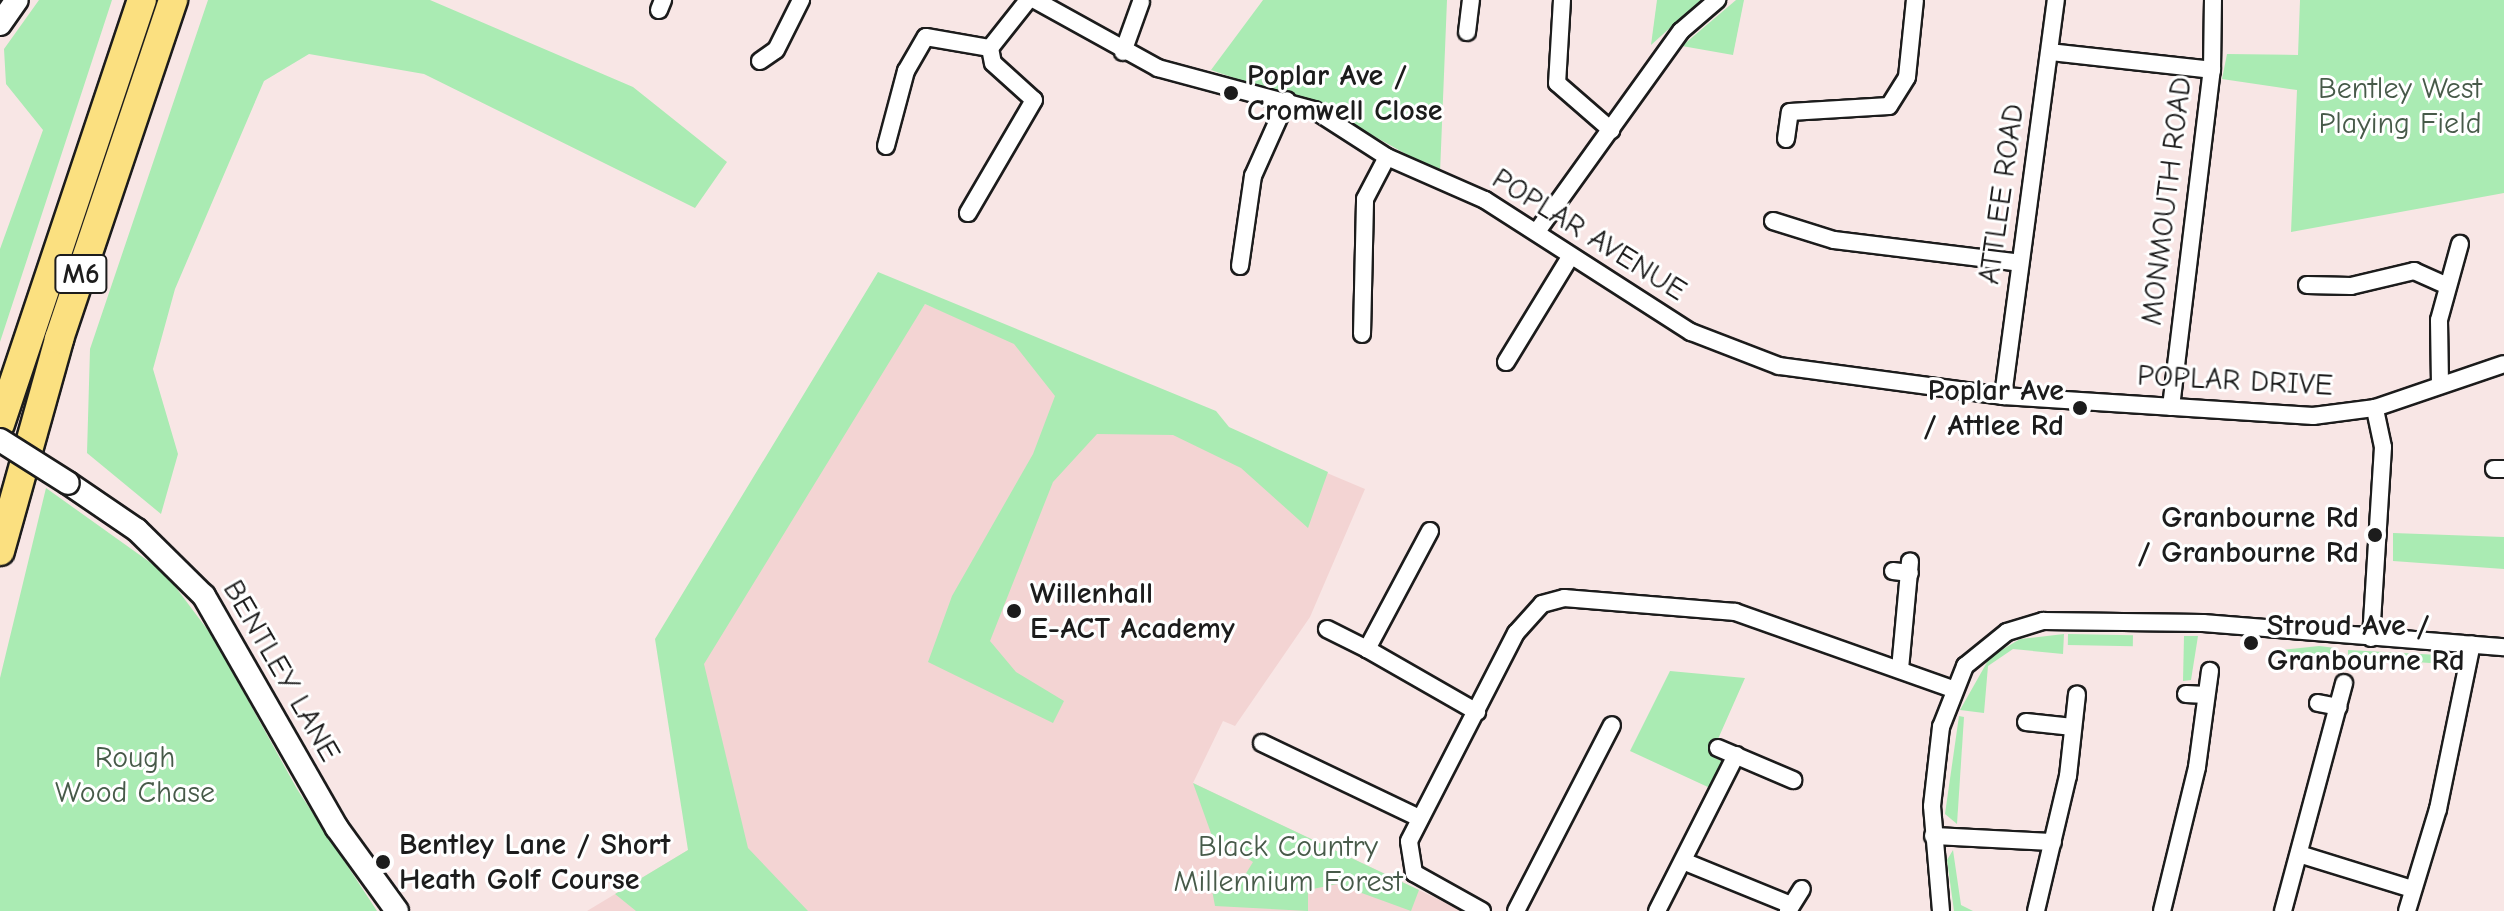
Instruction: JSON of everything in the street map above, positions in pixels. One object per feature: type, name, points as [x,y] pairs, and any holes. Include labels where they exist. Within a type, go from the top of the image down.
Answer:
[{"type":"highway","name":"M6","points":[[0,424],[142,0]]},
{"type":"highway","name":"M6","points":[[0,551],[59,339],[173,0]]},
{"type":"street","points":[[0,24],[17,0]]},
{"type":"street","points":[[760,61],[776,50],[801,0]]},
{"type":"street","points":[[968,213],[1034,100],[993,63],[990,48],[1028,0]]},
{"type":"street","name":"POPLAR AVENUE","points":[[1035,0],[1123,52],[1287,100],[1387,157],[1538,230],[1570,257],[1645,306],[1746,356],[1821,376],[2003,396]]},
{"type":"street","points":[[1467,32],[1471,0]]},
{"type":"street","points":[[1562,0],[1557,83],[1611,130]]},
{"type":"street","points":[[1538,230],[1681,31],[1717,0]]},
{"type":"street","points":[[1786,139],[1790,112],[1889,106],[1907,77],[1915,0]]},
{"type":"street","name":"ATTLEE ROAD","points":[[2003,396],[2056,0]]},
{"type":"street","name":"MONMOUTH ROAD","points":[[2171,407],[2212,70],[2213,0]]},
{"type":"street","points":[[1123,52],[1142,1]]},
{"type":"street","points":[[886,146],[906,71],[926,37],[990,48]]},
{"type":"street","points":[[2050,52],[2212,70]]},
{"type":"street","points":[[1240,266],[1253,176],[1287,100]]},
{"type":"street","points":[[1362,334],[1365,199],[1387,157]]},
{"type":"street","points":[[1773,221],[1834,240],[2020,263]]},
{"type":"street","points":[[2440,384],[2446,285],[2460,244]]},
{"type":"street","points":[[1506,362],[1570,257]]},
{"type":"street","points":[[2307,285],[2351,286],[2414,271],[2446,285]]},
{"type":"street","name":"POPLAR DRIVE","points":[[2003,396],[2313,416],[2375,408],[2504,364]]},
{"type":"street","points":[[2371,638],[2383,447],[2375,408]]},
{"type":"street","name":"BENTLEY LANE","points":[[0,440],[68,483],[160,549],[204,596],[337,828],[397,911]]},
{"type":"street","points":[[1367,649],[1405,562],[1430,531]]},
{"type":"street","points":[[1900,669],[1904,568]]},
{"type":"street","points":[[1482,911],[1414,873],[1408,860],[1417,817],[1527,616],[1564,598],[1735,612],[1953,689]]},
{"type":"street","points":[[1941,911],[1933,836],[1935,764],[1953,689],[1996,638],[2043,621],[2203,623],[2504,647]]},
{"type":"street","points":[[1331,651],[1333,632],[1477,712]]},
{"type":"street","points":[[2407,911],[2438,809],[2472,644]]},
{"type":"street","points":[[2162,911],[2210,671]]},
{"type":"street","points":[[2283,911],[2344,683]]},
{"type":"street","points":[[2036,911],[2053,842],[2077,694]]},
{"type":"street","points":[[2186,694],[2206,695]]},
{"type":"street","points":[[2318,703],[2339,707]]},
{"type":"street","points":[[2026,722],[2073,727]]},
{"type":"street","points":[[1516,911],[1612,725]]},
{"type":"street","points":[[1262,743],[1417,817]]},
{"type":"street","points":[[1718,748],[1793,780]]},
{"type":"street","points":[[1657,911],[1736,755]]},
{"type":"street","points":[[1933,836],[2053,842]]},
{"type":"street","points":[[2299,854],[2412,889]]},
{"type":"street","points":[[1683,861],[1789,908],[1802,889]]},
{"type":"shaded area","name":"Willenhall E-ACT Academy","points":[[925,304],[1365,489],[1310,617],[1235,726],[1223,721],[1193,783],[1463,911],[587,911],[688,850],[688,661]]},
{"type":"green space","points":[[39,0],[112,0],[0,342],[0,249],[43,130],[6,84],[4,49]]},
{"type":"green space","points":[[208,0],[430,0],[633,87],[727,162],[695,208],[424,74],[309,54],[264,81],[175,289],[153,369],[178,454],[161,514],[87,453],[90,349]]},
{"type":"green space","points":[[1263,0],[1447,0],[1440,173],[1327,110],[1211,70]]},
{"type":"green space","points":[[1657,0],[1701,0],[1651,45]]},
{"type":"green space","points":[[1736,0],[1744,0],[1733,55],[1682,46]]},
{"type":"green space","name":"Bentley West Playing Field","points":[[2300,0],[2504,0],[2504,193],[2291,232],[2297,90],[2222,79],[2227,54],[2298,55]]},
{"type":"green space","points":[[878,272],[1216,411],[1229,427],[1328,472],[1308,528],[1241,468],[1173,435],[1097,434],[1053,482],[990,641],[1016,672],[1064,701],[1053,723],[928,662],[952,596],[1033,454],[1055,396],[1014,344],[925,304],[704,664],[748,848],[808,911],[636,911],[615,894],[688,850],[655,639]]},
{"type":"green space","name":"Rough Wood Chase","points":[[46,488],[165,573],[213,637],[297,789],[377,911],[0,911],[0,678]]},
{"type":"green space","points":[[2393,533],[2504,537],[2504,569],[2393,561]]},
{"type":"green space","points":[[2064,634],[2063,654],[2013,649],[1988,666],[1984,713],[1960,710],[1990,657],[2020,639]]},
{"type":"green space","points":[[2068,634],[2133,635],[2133,646],[2068,645]]},
{"type":"green space","points":[[2184,636],[2198,636],[2191,680],[2183,681]]},
{"type":"green space","points":[[2319,646],[2336,648],[2334,663],[2281,650]]},
{"type":"green space","points":[[2348,650],[2439,655],[2457,665],[2348,657]]},
{"type":"green space","points":[[1670,671],[1745,678],[1718,739],[1714,757],[1723,762],[1710,788],[1630,751]]},
{"type":"green space","points":[[1959,716],[1964,717],[1957,824],[1945,814]]},
{"type":"green space","name":"Black Country Millennium Forest","points":[[1193,783],[1419,890],[1411,911],[1337,884],[1308,890],[1308,911],[1215,906],[1209,874],[1240,883],[1253,862],[1212,836]]},
{"type":"green space","points":[[1953,850],[1961,905],[1973,911],[1954,911],[1947,860]]},
{"type":"place","name":"Poplar Ave / Cromwell Close","points":[[1231,93]]},
{"type":"place","name":"Poplar Ave / Attlee Rd","points":[[2080,408]]},
{"type":"place","name":"Granbourne Rd / Granbourne Rd","points":[[2375,535]]},
{"type":"place","name":"Willenhall E-ACT Academy","points":[[1014,611]]},
{"type":"place","name":"Stroud Ave / Granbourne Rd","points":[[2251,643]]},
{"type":"place","name":"Bentley Lane / Short Heath Golf Course","points":[[383,862]]}]
